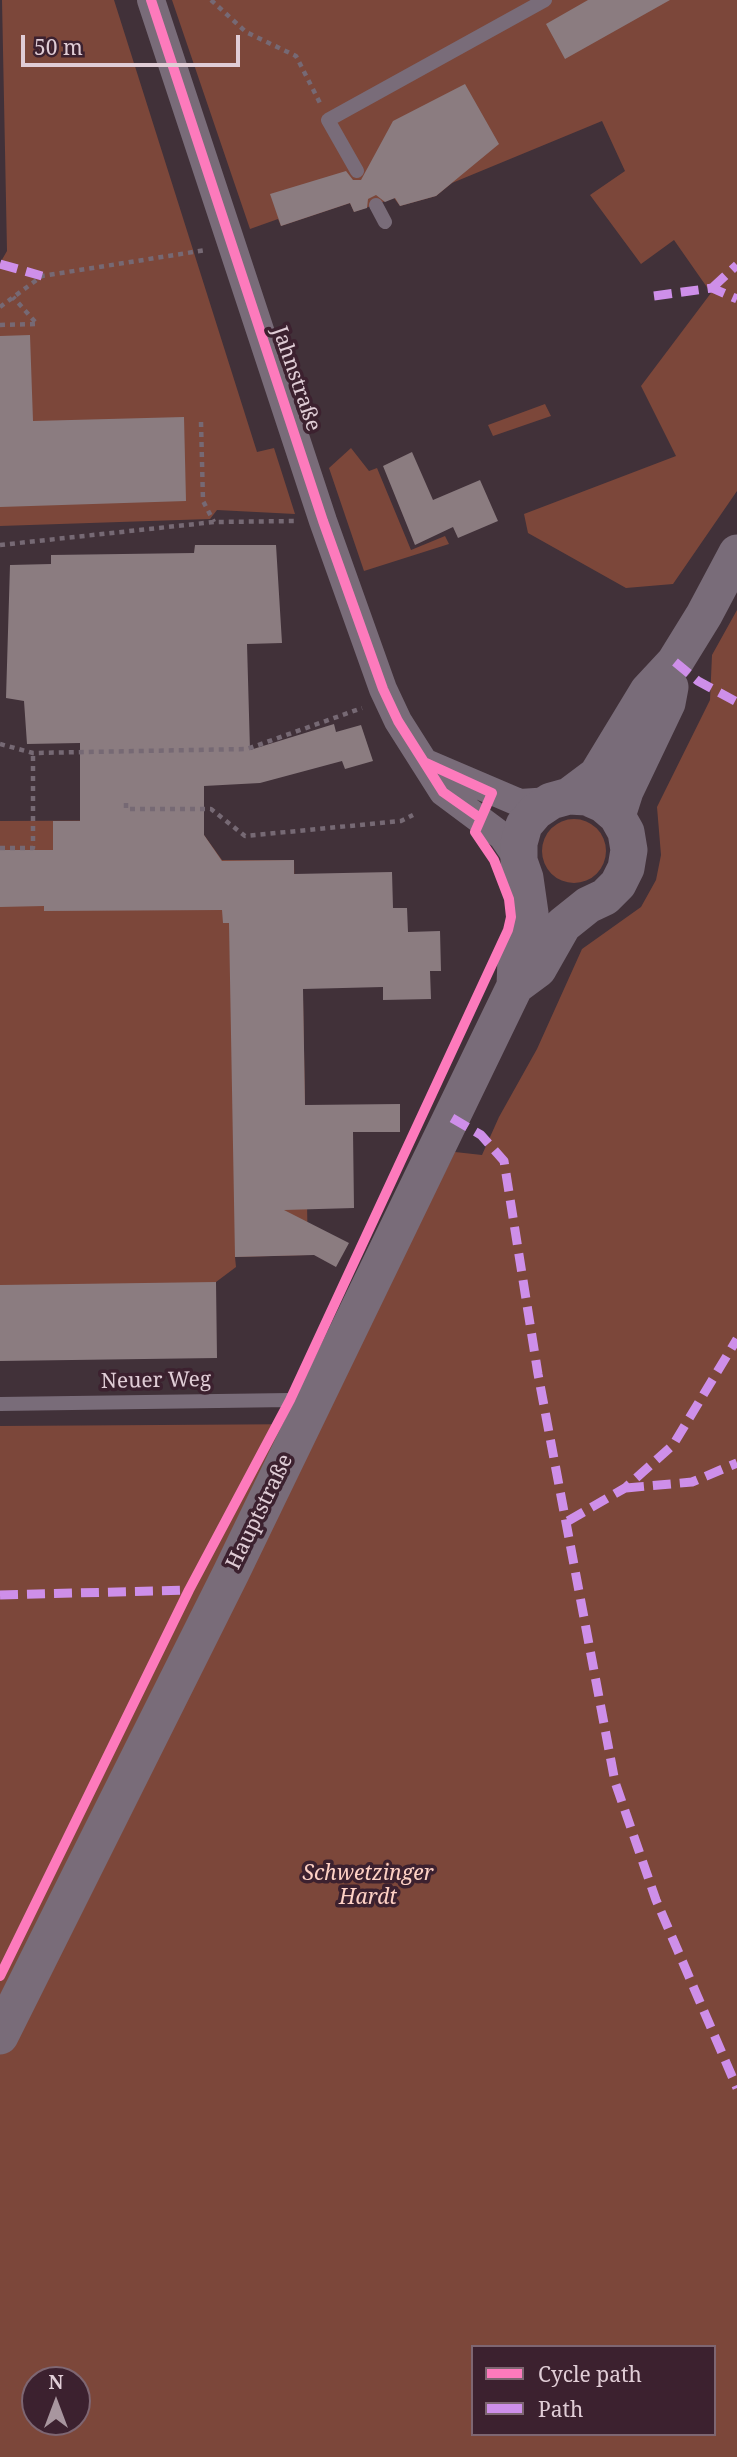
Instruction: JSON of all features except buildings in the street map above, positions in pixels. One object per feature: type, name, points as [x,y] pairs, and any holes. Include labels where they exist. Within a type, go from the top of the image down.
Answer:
[{"type":"street","name":"Jahnstraße","points":[[151,0],[323,521],[383,689],[398,721],[443,792],[502,836],[522,870]]},
{"type":"street","name":"Hauptstraße","points":[[0,2036],[515,986],[516,959],[530,913],[519,843],[524,825],[536,811],[597,775],[648,691],[675,662],[737,553]]},
{"type":"street","name":"Hauptstraße","points":[[515,986],[538,969],[563,925],[588,905],[605,897],[618,884],[626,868],[629,850],[626,832],[617,816],[625,791],[667,703],[675,662]]},
{"type":"street","points":[[424,762],[520,803],[587,797],[603,804],[617,816]]},
{"type":"street","points":[[522,870],[552,902],[570,906],[588,905]]},
{"type":"lane","points":[[357,171],[328,120],[545,0]]},
{"type":"lane","points":[[376,205],[385,222]]},
{"type":"lane","name":"Neuer Weg","points":[[0,1404],[290,1400],[309,1410]]},
{"type":"path","points":[[211,0],[246,32],[296,56],[328,120]]},
{"type":"path","points":[[0,307],[42,276],[231,246]]},
{"type":"path","points":[[0,325],[37,324],[13,297]]},
{"type":"path","points":[[201,422],[203,502],[214,522]]},
{"type":"path","points":[[0,545],[214,522],[323,521]]},
{"type":"path","points":[[0,744],[33,753],[247,749],[364,708],[383,689]]},
{"type":"path","points":[[0,848],[33,848],[33,753]]},
{"type":"path","points":[[125,803],[126,809],[211,809],[245,836],[401,821],[413,815]]},
{"type":"green space","points":[[2,0],[114,0],[257,452],[274,448],[295,514],[217,510],[210,519],[0,526],[0,263],[7,251]]},
{"type":"green space","points":[[172,0],[737,0],[737,491],[673,584],[626,588],[528,533],[524,514],[676,456],[641,386],[711,293],[674,240],[641,264],[590,195],[625,171],[602,121],[452,183],[436,196],[400,206],[394,198],[354,212],[350,203],[281,226],[278,219],[250,229]]},
{"type":"green space","points":[[545,404],[551,416],[493,436],[488,425]]},
{"type":"green space","points":[[351,448],[369,471],[377,468],[411,550],[445,536],[449,544],[364,571],[329,468]]},
{"type":"green space","name":"Schwetzinger Hardt","points":[[737,610],[737,2457],[0,2457],[0,1426],[317,1424],[455,1152],[482,1155],[499,1117],[537,1049],[582,949],[641,907],[656,880],[661,855],[657,807],[710,700],[712,655]]},
{"type":"green space","points":[[568,819],[580,819],[597,828],[604,839],[604,863],[597,874],[580,883],[568,883],[556,878],[547,869],[542,857],[542,845],[547,833],[556,824]]},
{"type":"green space","points":[[204,820],[204,835],[222,860],[294,860],[296,947],[302,947],[308,1255],[235,1257],[236,1267],[216,1282],[0,1361],[0,821]]},
{"type":"marked path","points":[[0,264],[42,276]]},
{"type":"marked path","points":[[712,288],[737,265]]},
{"type":"marked path","points":[[654,296],[712,288],[737,299]]},
{"type":"marked path","points":[[675,662],[698,681],[737,702]]},
{"type":"marked path","points":[[452,1118],[481,1135],[504,1161],[538,1374],[615,1782],[656,1900],[737,2088]]},
{"type":"marked path","points":[[568,1521],[625,1488],[673,1445],[737,1339]]},
{"type":"marked path","points":[[626,1488],[692,1482],[737,1463]]},
{"type":"marked path","points":[[0,1595],[189,1590]]},
{"type":"cycle path","points":[[151,0],[323,521],[383,689],[398,721],[443,792],[480,818]]},
{"type":"cycle path","points":[[0,1976],[189,1590],[290,1400],[508,930],[511,917],[509,899],[494,860],[475,832],[492,793],[424,762]]}]
